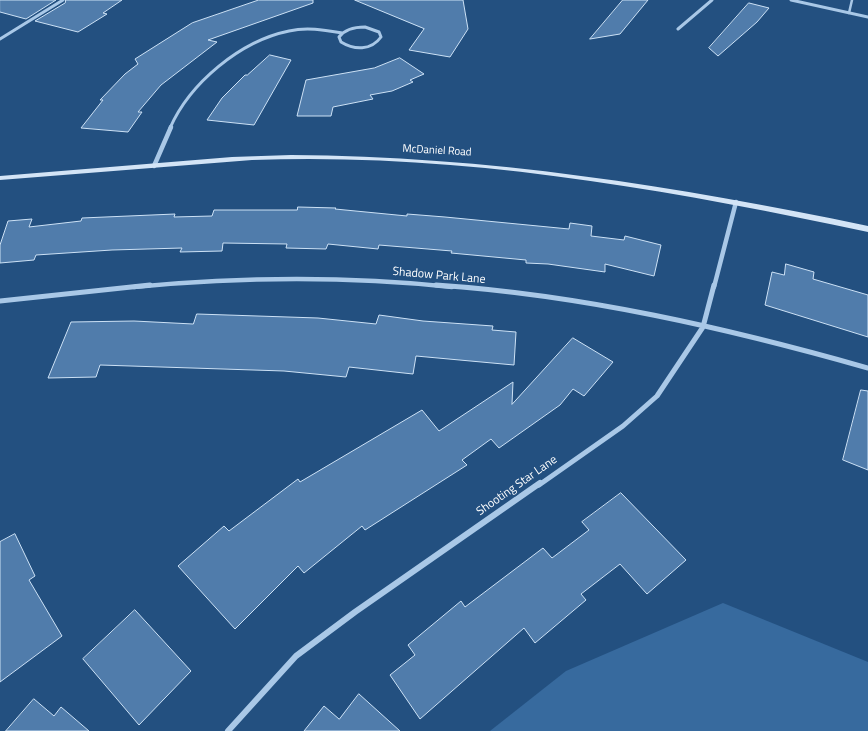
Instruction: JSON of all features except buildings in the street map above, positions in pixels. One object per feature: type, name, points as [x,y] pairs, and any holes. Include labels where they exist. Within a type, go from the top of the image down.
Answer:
[{"type":"main road","name":"McDaniel Road","points":[[0,178],[204,161],[311,157],[472,164],[569,175],[736,202],[868,229]]},
{"type":"street","points":[[0,39],[63,0]]},
{"type":"street","points":[[678,29],[712,0]]},
{"type":"street","points":[[791,0],[868,17]]},
{"type":"street","points":[[154,166],[174,119],[183,104],[209,77],[238,52],[258,41],[298,29],[317,28],[342,33],[348,29],[365,27],[379,32],[380,37],[372,45],[354,48],[341,42],[339,37],[342,33]]},
{"type":"street","name":"Shooting Star Lane","points":[[228,731],[296,656],[355,612],[623,426],[657,396],[703,327],[736,202]]},
{"type":"street","name":"Shadow Park Lane","points":[[0,301],[88,291],[192,283],[284,279],[378,281],[438,285],[527,296],[673,320],[773,341],[868,368]]},
{"type":"lane","points":[[849,14],[852,0]]},
{"type":"shaded area","points":[[723,603],[868,662],[868,731],[490,731],[566,671]]}]
